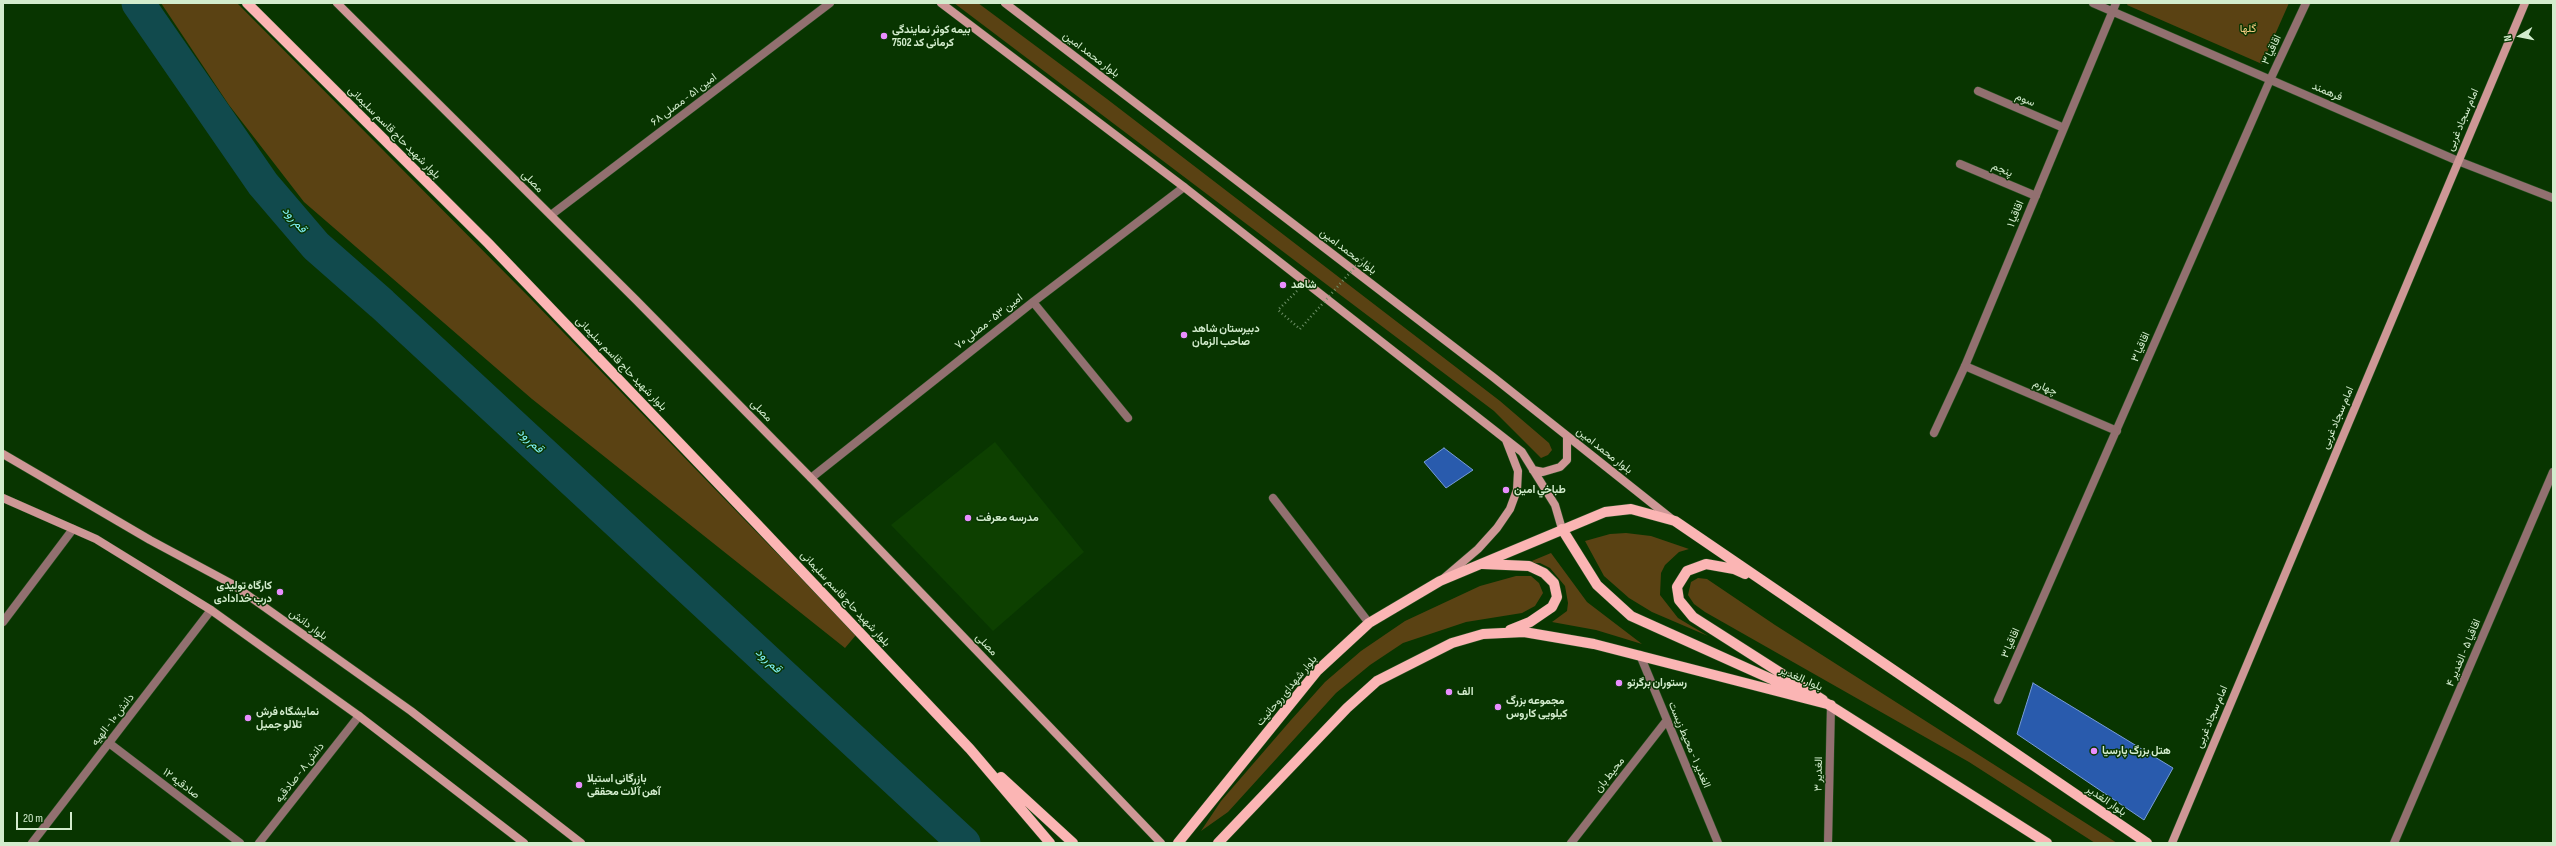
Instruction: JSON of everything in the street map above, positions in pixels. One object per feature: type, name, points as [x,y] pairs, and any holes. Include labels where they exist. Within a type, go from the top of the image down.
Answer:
[{"type":"main road","name":"بلوار شهید حاج قاسم سلیمانی","points":[[247,3],[493,248],[970,749],[1050,843]]},
{"type":"main road","name":"مصلی","points":[[337,3],[551,215],[811,478],[1161,843]]},
{"type":"main road","points":[[940,3],[1184,187],[1522,452],[1555,505],[1562,529]]},
{"type":"main road","name":"بلوار محمد امین","points":[[1005,3],[1675,521]]},
{"type":"main road","name":"امام سجاد غربی","points":[[2172,843],[2525,3]]},
{"type":"main road","points":[[1440,581],[1478,549],[1497,528],[1513,502],[1517,490],[1518,471],[1506,440],[1497,431]]},
{"type":"main road","points":[[1533,470],[1543,472],[1560,467],[1567,460],[1567,436]]},
{"type":"main road","name":"بلوار دانش","points":[[3,454],[150,540],[232,584],[411,711],[581,843]]},
{"type":"main road","points":[[3,498],[96,539],[211,610],[359,716],[524,843]]},
{"type":"main road","name":"بلوار الغدیر","points":[[2047,843],[1831,705],[1631,616],[1597,585],[1562,529],[1605,512],[1631,509],[1675,521],[2147,843]]},
{"type":"main road","name":"بلوار شهدای روحانیت","points":[[1178,843],[1317,671],[1369,623],[1440,581],[1562,529]]},
{"type":"main road","points":[[1480,564],[1529,566],[1544,573],[1554,582],[1557,597],[1552,608],[1530,622],[1501,633]]},
{"type":"main road","points":[[1766,583],[1734,569],[1706,564],[1687,571],[1677,587],[1679,600],[1693,618],[1831,705]]},
{"type":"main road","points":[[1218,843],[1347,708],[1377,681],[1452,643],[1483,634],[1524,632],[1594,644],[1831,705]]},
{"type":"main road","name":"بلوار شهید حاج قاسم سلیمانی","points":[[970,749],[1073,843]]},
{"type":"street","name":"امین ۵۱ - مصلی ۶۸","points":[[551,215],[830,3]]},
{"type":"street","name":"فرهمند","points":[[2093,3],[2458,161],[2553,198]]},
{"type":"street","name":"اقاقیا ۱","points":[[1934,433],[1965,366],[2116,3]]},
{"type":"street","name":"اقاقیا ۳","points":[[1998,700],[2270,80],[2306,3]]},
{"type":"street","name":"سوم","points":[[1978,91],[2064,128]]},
{"type":"street","name":"پنجم","points":[[1960,164],[2036,196]]},
{"type":"street","name":"امین ۵۳ - مصلی ۷۰","points":[[811,478],[1033,302],[1184,187]]},
{"type":"street","points":[[1033,302],[1128,418]]},
{"type":"street","name":"چهارم","points":[[1965,366],[2117,431]]},
{"type":"street","name":"اقاقیا ۵ - الغدیر ۴","points":[[2394,843],[2553,472]]},
{"type":"street","points":[[1274,498],[1369,623]]},
{"type":"street","points":[[3,622],[73,529]]},
{"type":"street","name":"دانش ۱۰ - الهیه","points":[[32,843],[211,610]]},
{"type":"street","name":"الغدیر ۱ - محیط زیست","points":[[1640,655],[1718,843]]},
{"type":"street","name":"الغدیر ۳","points":[[1828,843],[1831,705]]},
{"type":"street","name":"دانش ۸ - صادقیه","points":[[259,843],[359,716]]},
{"type":"street","name":"محیط بان","points":[[1571,843],[1667,720]]},
{"type":"street","name":"صادقیه ۱۲","points":[[109,743],[240,843]]},
{"type":"path","points":[[1306,282],[1278,310],[1300,329],[1363,258],[1377,269]]},
{"type":"shaded area","points":[[995,442],[1084,552],[993,631],[891,525]]},
{"type":"green space","points":[[161,3],[237,3],[532,300],[856,635],[845,648],[532,399],[304,202],[229,105]]},
{"type":"green space","points":[[954,3],[978,3],[1107,99],[1500,401],[1549,443],[1552,450],[1548,455],[1541,458],[1494,411]]},
{"type":"green space","name":"گلها","points":[[2128,3],[2289,3],[2262,64],[2127,5]]},
{"type":"green space","points":[[1626,533],[1651,536],[1689,549],[1679,552],[1665,565],[1661,573],[1660,595],[1678,618],[1708,636],[1652,612],[1629,598],[1604,576],[1585,541],[1610,534]]},
{"type":"green space","points":[[1551,553],[1587,602],[1642,644],[1596,630],[1552,622],[1567,611],[1568,603],[1565,586],[1550,568],[1540,563],[1527,563]]},
{"type":"green space","points":[[1516,576],[1531,576],[1539,583],[1543,593],[1535,606],[1522,613],[1466,622],[1403,643],[1370,665],[1336,693],[1228,812],[1201,831],[1221,801],[1291,720],[1325,682],[1361,651],[1405,621],[1480,586]]},
{"type":"green space","points":[[1698,578],[1707,579],[1775,625],[2117,843],[2095,843],[1969,762],[1705,612],[1694,604],[1688,595],[1691,582]]},
{"type":"building","points":[[1444,448],[1473,470],[1446,488],[1424,462]]},
{"type":"building","name":"هتل بزرگ پارسیا","points":[[2033,683],[2173,768],[2144,820],[2017,734]]},
{"type":"waterway","name":"قم رود","points":[[138,3],[263,184],[316,246],[382,304],[964,843]]},
{"type":"place","name":"بیمه کوثر نمایندگی کرمانی کد 7502","points":[[884,36]]},
{"type":"place","name":"شاهد","points":[[1283,285]]},
{"type":"place","name":"دبیرستان شاهد صاحب الزمان","points":[[1184,335]]},
{"type":"place","name":"طباخي امين","points":[[1506,490]]},
{"type":"place","name":"مدرسه معرفت","points":[[968,518]]},
{"type":"place","name":"کارگاه تولیدی درب خدادادی","points":[[280,592]]},
{"type":"place","name":"رستوران برگرتو","points":[[1619,683]]},
{"type":"place","name":"الف","points":[[1449,692]]},
{"type":"place","name":"مجموعه بزرگ کیلویی کاروس","points":[[1498,707]]},
{"type":"place","name":"نمایشگاه فرش تلالو جمیل","points":[[248,718]]},
{"type":"place","name":"هتل بزرگ پارسیا","points":[[2094,751]]},
{"type":"place","name":"بازرگانی استیلا آهن آلات محققی","points":[[579,785]]}]
